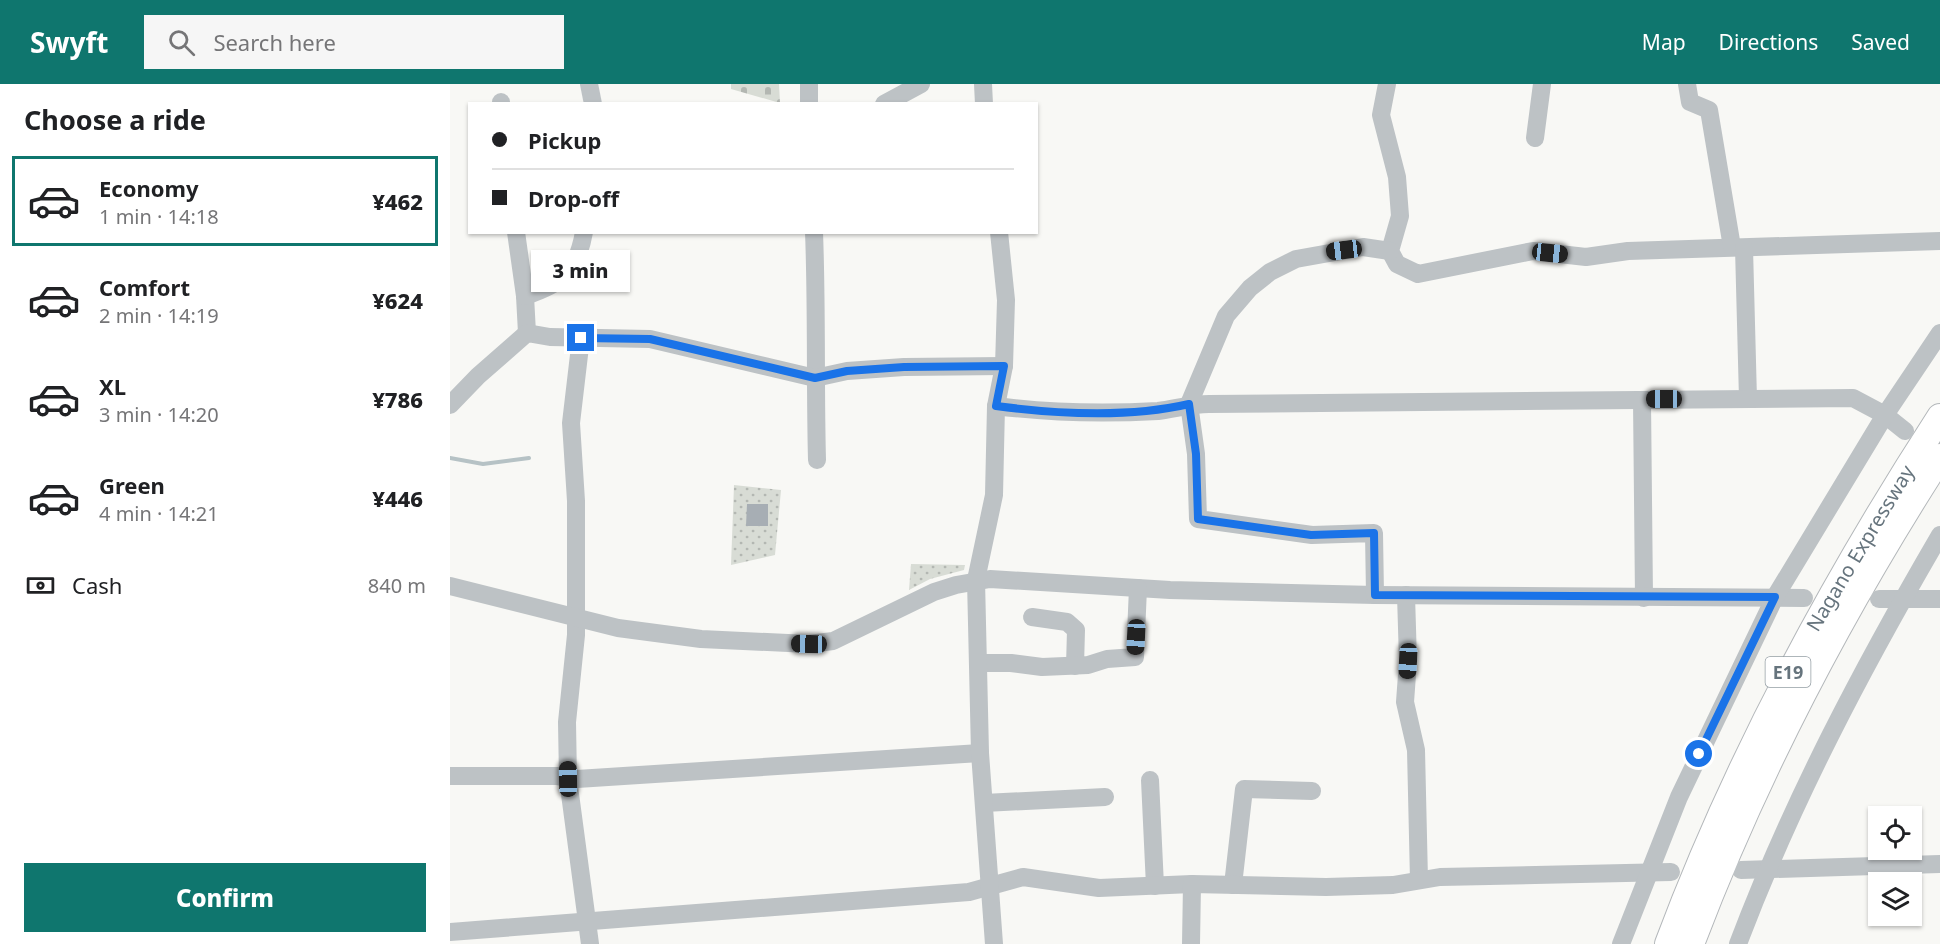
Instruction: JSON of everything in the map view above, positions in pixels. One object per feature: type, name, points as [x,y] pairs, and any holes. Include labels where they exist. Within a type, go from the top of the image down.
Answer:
[{"type":"highway","name":"Nagano Expressway","points":[[1668,944],[1747,756],[1784,680],[1842,573],[1940,417]]},
{"type":"highway","name":"Nagano Expressway","points":[[1691,944],[1733,837],[1803,689],[1863,580],[1940,457]]},
{"type":"street","points":[[589,84],[593,102]]},
{"type":"street","points":[[809,84],[809,102]]},
{"type":"street","points":[[888,102],[921,84]]},
{"type":"street","points":[[983,84],[984,102]]},
{"type":"street","points":[[1388,84],[1381,116],[1398,177],[1400,216],[1390,251],[1397,264],[1418,274],[1533,252],[1586,257],[1628,252],[1738,247],[1940,241]]},
{"type":"street","points":[[1535,138],[1542,84]]},
{"type":"street","points":[[1687,84],[1690,102],[1709,110],[1738,247],[1748,399]]},
{"type":"street","points":[[516,234],[525,296],[527,333]]},
{"type":"street","points":[[525,296],[551,287],[566,275],[580,256],[584,234]]},
{"type":"street","points":[[814,234],[818,328],[815,378],[817,460]]},
{"type":"street","points":[[994,944],[980,753],[976,580],[994,495],[996,406],[1004,366],[1006,300],[999,234]]},
{"type":"street","points":[[1375,595],[1374,533],[1311,535],[1198,519],[1196,454],[1189,404],[1226,316],[1250,288],[1270,272],[1296,259],[1324,253],[1363,248],[1390,251]]},
{"type":"street","points":[[450,405],[478,376],[527,333],[581,338],[650,339],[815,378],[847,371],[904,367],[1004,366]]},
{"type":"street","points":[[1621,944],[1678,796],[1775,597],[1885,415],[1940,333]]},
{"type":"street","points":[[581,338],[571,423],[576,501],[575,618],[567,722],[568,779],[590,944]]},
{"type":"street","points":[[996,406],[1044,412],[1161,411],[1189,404],[1853,398],[1885,415],[1905,431]]},
{"type":"street","points":[[1642,400],[1644,598]]},
{"type":"street","points":[[1738,944],[1766,870],[1827,737],[1940,535]]},
{"type":"street","points":[[450,586],[618,628],[700,639],[809,644],[833,641],[934,592],[976,580],[1138,588],[1375,595],[1804,598]]},
{"type":"street","points":[[978,663],[1075,666],[1088,665],[1107,658],[1135,657],[1138,588]]},
{"type":"street","points":[[1406,595],[1408,661],[1405,702],[1416,750],[1419,880]]},
{"type":"street","points":[[1879,599],[1940,598]]},
{"type":"street","points":[[1032,617],[1067,622],[1076,630],[1075,666]]},
{"type":"street","points":[[450,776],[557,776],[568,779],[980,753]]},
{"type":"street","points":[[1150,780],[1155,886]]},
{"type":"street","points":[[1233,885],[1244,789],[1312,791]]},
{"type":"street","points":[[984,803],[1105,797]]},
{"type":"street","points":[[1741,870],[1940,864]]},
{"type":"street","points":[[450,932],[969,892],[1023,877],[1099,888],[1192,884],[1393,885],[1440,877],[1671,872]]},
{"type":"street","points":[[1191,944],[1192,884]]},
{"type":"green space","points":[[731,84],[779,84],[780,102],[776,102],[731,89]]},
{"type":"green space","points":[[734,485],[781,490],[775,555],[731,565]]},
{"type":"green space","points":[[911,564],[965,565],[964,570],[930,579],[909,590]]},
{"type":"building","points":[[747,504],[768,504],[768,526],[746,526]]},
{"type":"waterway","points":[[450,458],[483,464],[529,458]]},
{"type":"route","points":[[581,338],[650,339],[815,378],[847,371],[904,367],[1004,366],[996,406],[1044,412],[1161,411],[1189,404],[1196,454],[1198,519],[1311,535],[1374,533],[1375,595],[1775,597],[1699,754]]}]
